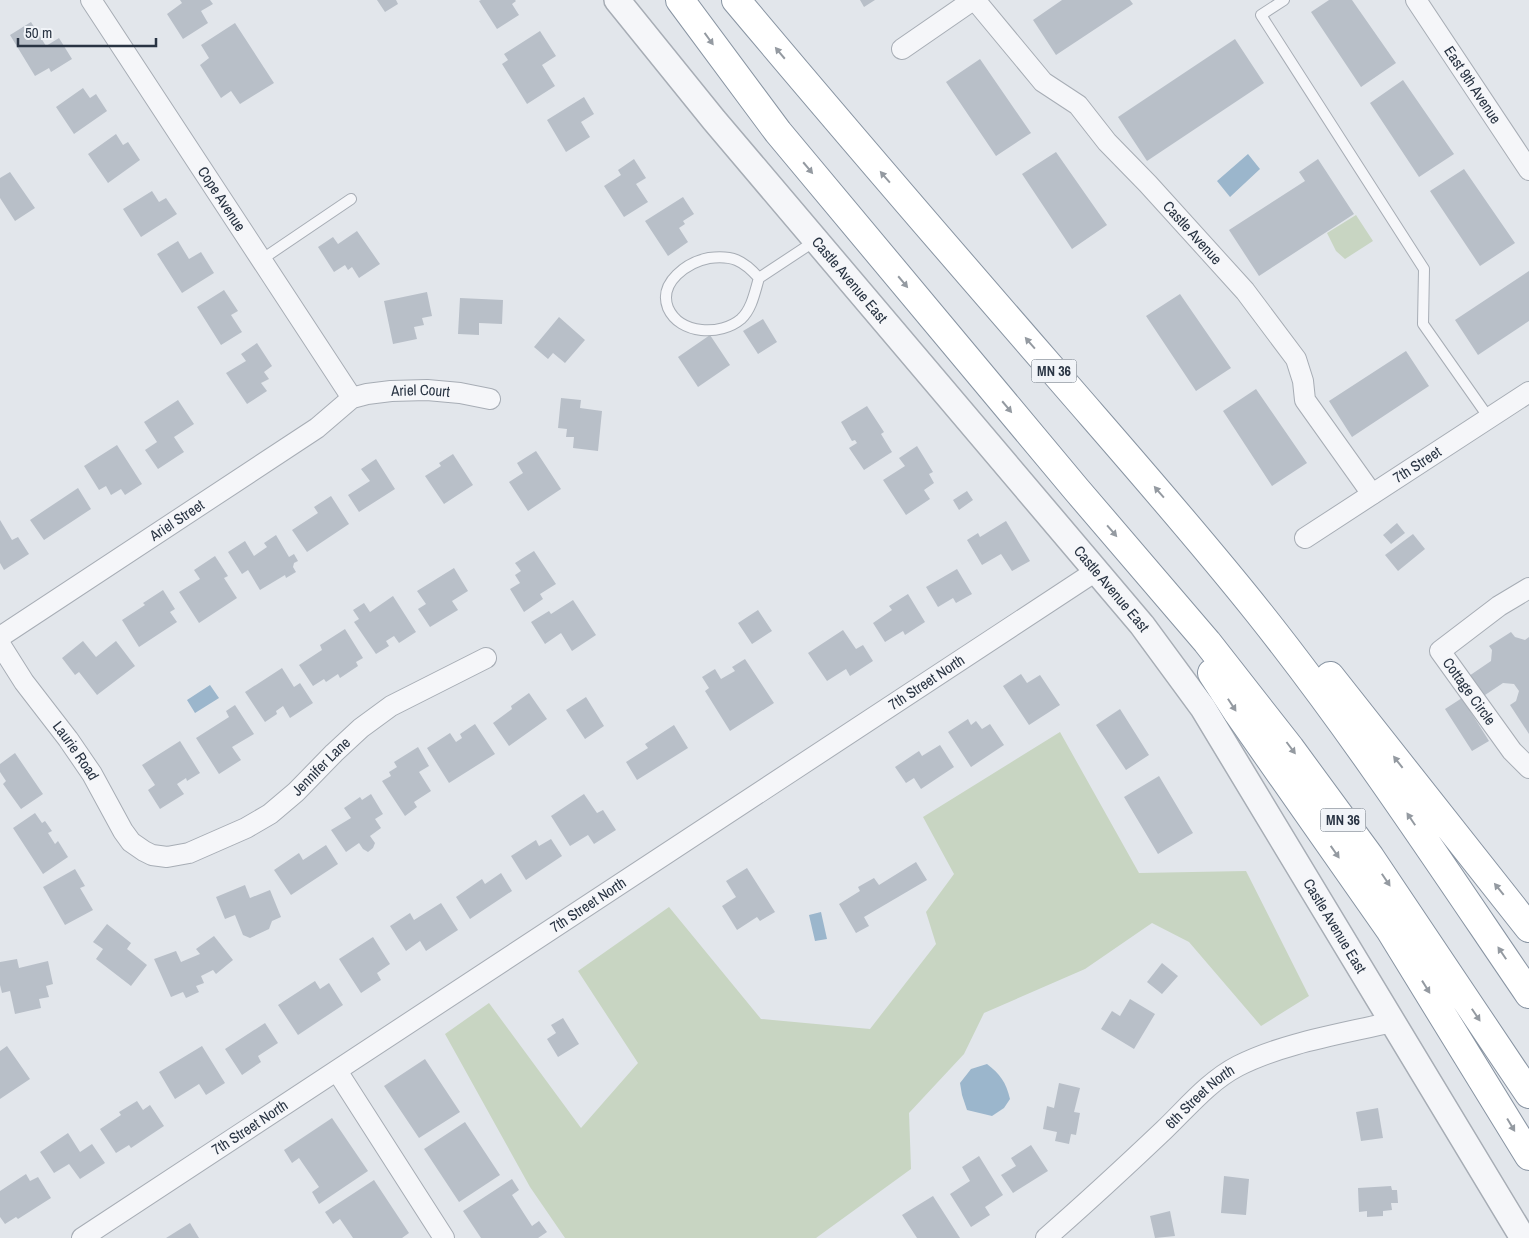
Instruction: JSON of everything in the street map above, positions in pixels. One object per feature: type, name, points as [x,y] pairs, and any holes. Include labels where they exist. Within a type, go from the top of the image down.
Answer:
[{"type":"highway","name":"MN 36","points":[[680,0],[778,132],[1076,489],[1208,642],[1302,764],[1370,857],[1529,1094]]},
{"type":"highway","name":"MN 36","points":[[736,0],[1259,613],[1343,723],[1394,794],[1529,994]]},
{"type":"highway","points":[[1190,530],[1335,681],[1529,928]]},
{"type":"highway","points":[[1139,561],[1238,713],[1390,930],[1529,1156]]},
{"type":"street","name":"Cope Avenue","points":[[91,0],[352,398]]},
{"type":"street","name":"Castle Avenue East","points":[[618,0],[714,120],[1142,625],[1203,708],[1523,1238]]},
{"type":"street","name":"East 9th Avenue","points":[[1416,0],[1529,170]]},
{"type":"street","points":[[902,49],[965,2]]},
{"type":"street","name":"Castle Avenue","points":[[965,2],[1042,82],[1078,105],[1107,142],[1148,184],[1245,291],[1296,359],[1303,381],[1306,400],[1372,494]]},
{"type":"street","name":"Ariel Court","points":[[352,398],[391,391],[427,390],[460,393],[490,399]]},
{"type":"street","name":"7th Street","points":[[1305,538],[1529,392]]},
{"type":"street","name":"Ariel Street","points":[[0,637],[317,428],[352,398]]},
{"type":"street","name":"7th Street North","points":[[90,1236],[1096,571]]},
{"type":"street","name":"Cottage Circle","points":[[1529,588],[1499,606],[1440,651],[1512,751],[1529,768]]},
{"type":"street","name":"Laurie Road","points":[[0,644],[24,682],[92,774],[123,831],[132,842],[152,855]]},
{"type":"street","name":"Jennifer Lane","points":[[152,855],[167,857],[182,855],[246,828],[270,814],[296,792],[354,734],[391,706],[486,658]]},
{"type":"street","name":"6th Street North","points":[[1046,1238],[1095,1195],[1208,1086],[1236,1067],[1260,1055],[1291,1046],[1392,1022]]},
{"type":"street","points":[[337,1071],[444,1238]]},
{"type":"lane","points":[[1284,0],[1261,15],[1424,269],[1423,324],[1489,418]]},
{"type":"lane","points":[[261,260],[351,199]]},
{"type":"lane","points":[[758,278],[748,265],[735,258],[710,258],[695,261],[680,271],[670,282],[667,296],[668,308],[679,321],[691,328],[712,331],[730,326],[742,318],[751,303],[758,278],[816,240]]},
{"type":"green space","points":[[1356,215],[1373,241],[1345,259],[1336,251],[1327,233]]},
{"type":"green space","points":[[1060,732],[1139,873],[1246,871],[1309,996],[1261,1026],[1189,942],[1152,923],[1085,969],[984,1013],[964,1054],[909,1113],[911,1169],[816,1238],[565,1238],[530,1187],[445,1034],[489,1003],[581,1128],[638,1063],[578,971],[669,907],[761,1019],[870,1029],[936,944],[926,912],[954,874],[923,817]]},
{"type":"water","points":[[1248,154],[1260,169],[1230,197],[1217,181]]},
{"type":"water","points":[[210,685],[219,698],[195,713],[187,700]]},
{"type":"water","points":[[821,912],[827,939],[815,941],[809,915]]},
{"type":"water","points":[[987,1064],[1002,1079],[1010,1099],[1004,1108],[992,1116],[967,1110],[960,1083],[971,1069]]},
{"type":"building","points":[[180,0],[210,0],[213,4],[201,11],[208,23],[183,39],[167,14],[182,3]]},
{"type":"building","points":[[377,0],[396,0],[398,4],[385,12]]},
{"type":"building","points":[[515,0],[512,4],[519,15],[497,29],[479,1]]},
{"type":"building","points":[[860,0],[875,0],[864,7]]},
{"type":"building","points":[[1062,0],[1130,0],[1133,4],[1056,55],[1033,20]]},
{"type":"building","points":[[1329,0],[1352,0],[1396,63],[1361,87],[1311,12]]},
{"type":"building","points":[[31,22],[46,46],[59,38],[72,59],[51,72],[49,68],[35,76],[10,35]]},
{"type":"building","points":[[235,23],[274,83],[240,104],[231,91],[221,98],[200,65],[209,58],[201,45]]},
{"type":"building","points":[[540,31],[556,56],[542,65],[555,86],[527,104],[502,64],[508,60],[504,54]]},
{"type":"building","points":[[1235,39],[1264,83],[1147,161],[1118,117]]},
{"type":"building","points":[[980,59],[1031,133],[996,156],[946,82]]},
{"type":"building","points":[[1403,80],[1454,154],[1419,177],[1370,103]]},
{"type":"building","points":[[83,88],[90,98],[96,94],[107,111],[74,134],[56,107]]},
{"type":"building","points":[[584,97],[594,114],[581,122],[590,137],[566,152],[547,120]]},
{"type":"building","points":[[116,134],[123,145],[128,142],[140,160],[108,183],[88,154]]},
{"type":"building","points":[[1056,152],[1107,225],[1072,249],[1022,174]]},
{"type":"building","points":[[634,159],[646,178],[636,184],[648,202],[624,217],[604,186],[621,175],[618,170]]},
{"type":"building","points":[[1318,159],[1354,214],[1259,276],[1229,230],[1305,181],[1299,172]]},
{"type":"building","points":[[1464,169],[1515,243],[1480,266],[1430,191]]},
{"type":"building","points":[[10,172],[35,208],[15,221],[0,198],[0,178]]},
{"type":"building","points":[[152,191],[159,202],[166,198],[177,214],[141,237],[123,209]]},
{"type":"building","points":[[683,197],[694,214],[683,221],[685,224],[679,228],[688,242],[668,256],[645,221]]},
{"type":"building","points":[[357,231],[380,264],[359,278],[352,267],[348,270],[345,265],[334,272],[318,247],[333,237],[338,244]]},
{"type":"building","points":[[178,241],[189,259],[201,252],[214,273],[182,293],[157,254]]},
{"type":"building","points":[[1529,271],[1529,321],[1478,355],[1455,320]]},
{"type":"building","points":[[224,290],[238,311],[231,315],[242,332],[221,345],[197,307]]},
{"type":"building","points":[[427,292],[432,316],[422,318],[424,325],[414,327],[417,339],[393,344],[384,301]]},
{"type":"building","points":[[1180,294],[1231,368],[1196,391],[1146,316]]},
{"type":"building","points":[[460,298],[503,300],[502,324],[479,323],[479,335],[458,334]]},
{"type":"building","points":[[559,317],[585,340],[565,363],[553,353],[548,359],[534,347]]},
{"type":"building","points":[[763,319],[777,342],[758,354],[743,331]]},
{"type":"building","points":[[710,335],[730,365],[698,387],[678,357]]},
{"type":"building","points":[[257,343],[272,366],[264,372],[269,379],[261,383],[267,391],[247,404],[226,373],[246,361],[241,354]]},
{"type":"building","points":[[1406,351],[1429,386],[1352,437],[1329,401]]},
{"type":"building","points":[[1256,389],[1307,463],[1272,486],[1223,411]]},
{"type":"building","points":[[561,398],[581,400],[580,408],[602,411],[598,451],[573,448],[574,437],[566,437],[567,429],[558,428]]},
{"type":"building","points":[[178,400],[194,424],[174,437],[184,452],[158,469],[145,450],[157,442],[144,422]]},
{"type":"building","points":[[867,406],[884,432],[881,434],[892,452],[864,470],[849,448],[857,443],[855,440],[852,441],[841,422]]},
{"type":"building","points":[[117,445],[142,484],[125,495],[121,489],[111,495],[106,486],[99,490],[84,466]]},
{"type":"building","points":[[917,446],[933,472],[929,474],[934,483],[924,490],[930,499],[906,515],[883,480],[905,466],[899,458]]},
{"type":"building","points":[[536,451],[561,489],[528,511],[509,482],[523,473],[517,463]]},
{"type":"building","points":[[453,454],[473,485],[444,504],[425,476],[441,466],[439,463]]},
{"type":"building","points":[[376,459],[395,489],[359,512],[348,495],[370,481],[361,469]]},
{"type":"building","points":[[78,488],[91,509],[44,540],[30,520]]},
{"type":"building","points":[[967,491],[973,500],[959,510],[953,500]]},
{"type":"building","points":[[331,496],[349,524],[307,552],[292,530],[318,513],[314,507]]},
{"type":"building","points":[[0,520],[12,540],[18,537],[29,554],[4,570],[0,563]]},
{"type":"building","points":[[1006,521],[1030,561],[1012,571],[1001,554],[982,565],[967,540],[978,533],[980,537]]},
{"type":"building","points":[[1397,523],[1405,533],[1391,544],[1383,535]]},
{"type":"building","points":[[1413,534],[1425,549],[1398,571],[1385,555]]},
{"type":"building","points":[[276,535],[289,557],[294,554],[298,561],[294,563],[293,567],[296,572],[286,578],[285,575],[260,590],[248,570],[242,574],[228,552],[245,541],[254,556],[267,547],[264,543]]},
{"type":"building","points":[[534,551],[556,584],[540,594],[543,599],[524,612],[510,589],[520,583],[515,575],[521,571],[515,563]]},
{"type":"building","points":[[215,556],[228,576],[224,578],[237,598],[199,623],[179,592],[200,579],[194,570]]},
{"type":"building","points":[[454,568],[468,591],[452,601],[458,610],[430,627],[418,609],[426,604],[417,591]]},
{"type":"building","points":[[957,569],[972,594],[956,603],[953,598],[938,607],[926,587]]},
{"type":"building","points":[[163,590],[175,609],[170,612],[177,622],[139,647],[122,620]]},
{"type":"building","points":[[908,594],[925,622],[905,635],[903,631],[885,642],[873,623],[892,610],[889,606]]},
{"type":"building","points":[[393,596],[416,632],[399,643],[394,636],[386,641],[389,646],[376,654],[354,622],[359,619],[353,610],[364,603],[370,612]]},
{"type":"building","points":[[573,600],[596,635],[572,651],[561,633],[545,644],[531,622],[549,611],[551,614]]},
{"type":"building","points":[[758,610],[772,631],[752,644],[738,623]]},
{"type":"building","points":[[345,629],[363,658],[356,662],[358,666],[340,678],[338,674],[326,682],[324,679],[313,686],[299,665],[322,650],[320,645]]},
{"type":"building","points":[[843,630],[856,649],[863,645],[873,661],[850,676],[846,669],[827,681],[808,653]]},
{"type":"building","points":[[1511,632],[1515,637],[1525,640],[1529,637],[1529,734],[1510,705],[1516,701],[1519,691],[1514,684],[1503,683],[1482,697],[1469,676],[1491,661],[1492,650],[1489,646]]},
{"type":"building","points":[[83,641],[96,657],[116,641],[135,666],[97,695],[79,672],[75,675],[62,658]]},
{"type":"building","points":[[745,659],[774,703],[730,731],[705,691],[709,688],[702,677],[715,669],[721,679],[735,671],[732,667]]},
{"type":"building","points":[[282,668],[294,687],[300,683],[313,703],[290,718],[283,706],[276,711],[277,714],[265,722],[245,692]]},
{"type":"building","points":[[1021,674],[1027,683],[1040,675],[1060,705],[1029,725],[1003,686]]},
{"type":"building","points":[[529,693],[547,719],[509,746],[493,723],[512,709],[511,706]]},
{"type":"building","points":[[586,697],[604,726],[585,739],[566,710]]},
{"type":"building","points":[[1462,698],[1489,741],[1472,751],[1445,709]]},
{"type":"building","points":[[235,705],[254,734],[232,747],[241,760],[219,774],[196,738],[229,717],[226,711]]},
{"type":"building","points":[[1120,709],[1149,755],[1126,770],[1096,725]]},
{"type":"building","points":[[968,719],[971,725],[976,721],[982,729],[990,724],[1004,745],[971,767],[948,732]]},
{"type":"building","points":[[475,724],[495,754],[449,783],[427,748],[450,733],[456,742],[462,738],[460,734]]},
{"type":"building","points":[[674,725],[688,748],[637,780],[626,762],[648,748],[645,744]]},
{"type":"building","points":[[180,741],[200,773],[187,781],[186,778],[177,784],[184,794],[160,809],[148,790],[155,785],[142,765]]},
{"type":"building","points":[[940,745],[954,767],[921,789],[914,778],[906,783],[895,767],[919,751],[922,756]]},
{"type":"building","points":[[418,747],[429,766],[419,772],[431,791],[414,802],[417,807],[405,816],[382,781],[391,776],[389,772],[397,767],[394,762]]},
{"type":"building","points":[[15,753],[43,794],[21,809],[3,784],[6,781],[0,772],[0,764]]},
{"type":"building","points":[[1159,776],[1193,833],[1158,854],[1124,797]]},
{"type":"building","points":[[371,794],[383,814],[375,819],[381,828],[370,836],[375,843],[373,848],[368,852],[359,843],[346,852],[331,830],[351,818],[344,808],[360,797],[362,800]]},
{"type":"building","points":[[584,794],[597,813],[603,810],[616,830],[594,844],[588,835],[570,846],[551,816]]},
{"type":"building","points":[[35,813],[42,823],[45,821],[52,831],[48,833],[55,844],[58,841],[68,857],[43,874],[13,828]]},
{"type":"building","points":[[551,839],[562,856],[526,880],[511,856],[536,840],[539,846]]},
{"type":"building","points":[[326,845],[338,864],[291,895],[274,870],[299,853],[303,860]]},
{"type":"building","points":[[916,862],[927,880],[864,917],[869,926],[856,933],[839,904],[860,891],[858,887],[874,878],[879,885]]},
{"type":"building","points":[[747,868],[775,912],[760,921],[757,917],[737,930],[722,906],[736,897],[726,881]]},
{"type":"building","points":[[75,869],[85,886],[80,888],[93,910],[65,925],[43,887]]},
{"type":"building","points":[[501,873],[512,891],[470,919],[456,897],[482,879],[485,884]]},
{"type":"building","points":[[245,885],[250,898],[270,890],[281,917],[272,921],[269,929],[250,938],[243,935],[235,915],[225,919],[216,897]]},
{"type":"building","points":[[441,903],[458,930],[426,951],[420,941],[406,951],[390,926],[410,913],[414,920]]},
{"type":"building","points":[[107,924],[131,943],[127,949],[147,965],[131,986],[96,959],[103,949],[93,942]]},
{"type":"building","points":[[214,936],[233,960],[216,974],[213,970],[201,976],[204,983],[196,986],[199,992],[186,998],[183,992],[171,997],[154,959],[176,951],[181,962],[200,954],[196,949]]},
{"type":"building","points":[[373,937],[390,964],[377,973],[381,980],[361,993],[339,959]]},
{"type":"building","points":[[17,959],[19,968],[48,961],[53,984],[46,986],[49,997],[39,999],[41,1008],[15,1014],[10,991],[2,993],[0,962]]},
{"type":"building","points":[[1162,963],[1178,976],[1162,994],[1147,982]]},
{"type":"building","points":[[315,981],[320,989],[329,983],[343,1005],[298,1035],[278,1005]]},
{"type":"building","points":[[1130,999],[1155,1014],[1134,1049],[1101,1029],[1112,1011],[1120,1016]]},
{"type":"building","points":[[563,1018],[579,1044],[558,1057],[547,1039],[556,1033],[551,1025]]},
{"type":"building","points":[[265,1023],[278,1043],[258,1056],[261,1062],[242,1075],[225,1049]]},
{"type":"building","points":[[7,1046],[30,1079],[0,1099],[0,1051]]},
{"type":"building","points":[[202,1046],[225,1083],[206,1095],[199,1084],[175,1099],[159,1072]]},
{"type":"building","points":[[425,1059],[460,1112],[419,1138],[384,1086]]},
{"type":"building","points":[[1059,1083],[1080,1088],[1074,1112],[1080,1113],[1076,1135],[1071,1134],[1069,1144],[1055,1141],[1057,1132],[1043,1129],[1047,1106],[1054,1108]]},
{"type":"building","points":[[137,1101],[143,1110],[150,1105],[164,1126],[131,1148],[129,1145],[116,1153],[100,1129],[121,1115],[119,1112]]},
{"type":"building","points":[[1378,1108],[1383,1138],[1361,1141],[1356,1112]]},
{"type":"building","points":[[332,1118],[368,1171],[319,1204],[312,1192],[319,1187],[299,1158],[292,1163],[284,1150]]},
{"type":"building","points":[[465,1122],[500,1175],[459,1202],[424,1149]]},
{"type":"building","points":[[68,1133],[80,1152],[92,1144],[105,1163],[80,1179],[69,1164],[54,1173],[40,1152]]},
{"type":"building","points":[[1031,1145],[1048,1171],[1013,1193],[1001,1175],[1016,1166],[1011,1158]]},
{"type":"building","points":[[979,1156],[1003,1195],[985,1207],[990,1215],[971,1227],[950,1194],[970,1181],[962,1167]]},
{"type":"building","points":[[26,1174],[30,1181],[38,1177],[51,1198],[18,1219],[16,1217],[5,1224],[0,1217],[0,1191]]},
{"type":"building","points":[[1224,1176],[1249,1179],[1246,1215],[1221,1213]]},
{"type":"building","points":[[512,1179],[519,1190],[512,1195],[532,1226],[539,1221],[547,1232],[538,1238],[481,1238],[463,1211]]},
{"type":"building","points":[[374,1180],[409,1233],[402,1238],[353,1238],[340,1219],[333,1224],[325,1212]]},
{"type":"building","points":[[1391,1186],[1392,1190],[1397,1190],[1398,1203],[1391,1203],[1392,1210],[1383,1211],[1383,1216],[1367,1217],[1367,1211],[1359,1212],[1358,1188]]},
{"type":"building","points":[[933,1196],[960,1238],[917,1238],[902,1215]]},
{"type":"building","points":[[1170,1211],[1175,1236],[1155,1238],[1150,1216]]},
{"type":"building","points":[[190,1223],[199,1238],[166,1238]]}]
